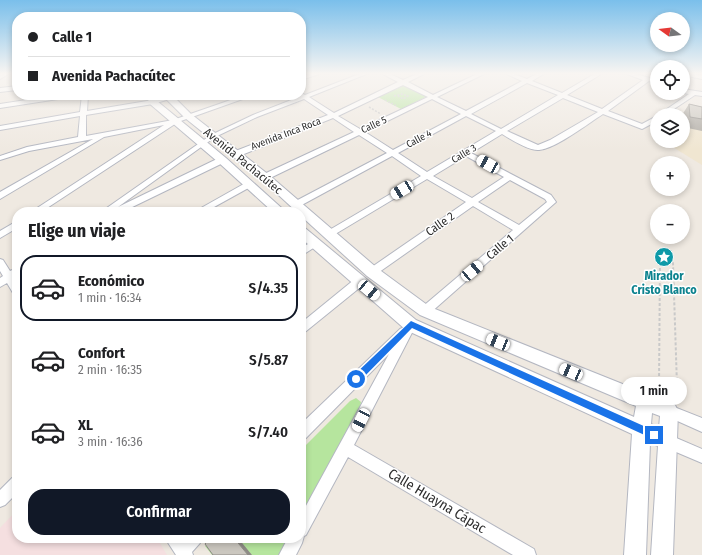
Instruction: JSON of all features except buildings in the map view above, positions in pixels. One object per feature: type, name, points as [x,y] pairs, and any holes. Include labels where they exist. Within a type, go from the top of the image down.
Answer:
[{"type":"street","points":[[308,99],[427,176],[520,230]]},
{"type":"street","name":"Avenida Inca Roca","points":[[236,154],[334,115],[367,99]]},
{"type":"street","name":"Calle 5","points":[[265,177],[429,99]]},
{"type":"street","points":[[437,99],[527,144],[538,148],[553,142],[620,99]]},
{"type":"street","name":"Calle 4","points":[[295,205],[493,99]]},
{"type":"street","name":"Calle 3","points":[[329,234],[556,99]]},
{"type":"street","points":[[571,99],[642,127],[650,122]]},
{"type":"street","points":[[672,108],[685,99]]},
{"type":"street","points":[[0,106],[39,100]]},
{"type":"street","points":[[82,138],[84,100]]},
{"type":"street","points":[[0,128],[83,114],[149,100]]},
{"type":"street","name":"Avenida Pachacútec","points":[[166,100],[182,119],[207,140],[222,160],[274,207]]},
{"type":"street","points":[[0,158],[27,148],[182,119],[237,100]]},
{"type":"street","points":[[112,207],[207,140],[255,116],[293,100]]},
{"type":"street","points":[[44,207],[182,119]]},
{"type":"street","points":[[0,196],[110,132]]},
{"type":"street","name":"Avenida Pachacútec","points":[[207,140],[236,154],[265,177],[297,207]]},
{"type":"street","points":[[466,153],[510,176]]},
{"type":"street","points":[[126,207],[222,160]]},
{"type":"street","name":"Calle 2","points":[[372,272],[510,176]]},
{"type":"street","name":"Calle 1","points":[[425,311],[552,202],[548,197],[510,176]]},
{"type":"street","points":[[207,207],[249,184]]},
{"type":"street","name":"Avenida Pachacútec","points":[[306,214],[372,272],[425,311],[702,425]]},
{"type":"street","points":[[0,235],[12,227]]},
{"type":"street","points":[[306,235],[359,282],[411,324],[641,430],[702,456]]},
{"type":"street","points":[[306,249],[315,243]]},
{"type":"street","points":[[0,263],[12,274]]},
{"type":"street","points":[[0,283],[12,276]]},
{"type":"street","points":[[306,325],[359,282]]},
{"type":"street","points":[[306,428],[411,324]]},
{"type":"street","points":[[306,521],[411,324]]},
{"type":"street","points":[[635,555],[641,430],[663,409]]},
{"type":"street","points":[[662,555],[667,441],[663,409]]},
{"type":"street","name":"Calle Huayna Cápac","points":[[346,448],[528,555]]},
{"type":"street","points":[[0,500],[12,488]]},
{"type":"street","points":[[176,543],[183,553],[192,543]]},
{"type":"street","points":[[287,555],[294,543]]},
{"type":"path","points":[[384,100],[402,108]]},
{"type":"path","points":[[369,107],[386,116]]},
{"type":"path","points":[[660,259],[673,263],[663,409],[660,259]]},
{"type":"shaded area","points":[[690,115],[702,118],[702,165],[690,158],[690,156],[674,148],[690,148]]},
{"type":"shaded area","points":[[12,515],[12,543],[160,543],[167,555],[0,555],[0,528]]},
{"type":"green space","points":[[382,99],[422,99],[401,109]]},
{"type":"green space","points":[[356,398],[361,402],[360,408],[306,506],[306,445],[350,401]]},
{"type":"green space","points":[[208,543],[286,543],[279,555],[212,555],[205,546]]},
{"type":"place","name":"Mirador Cristo Blanco","points":[[664,257]]},
{"type":"route","points":[[356,379],[411,324],[488,361],[654,435]]}]
